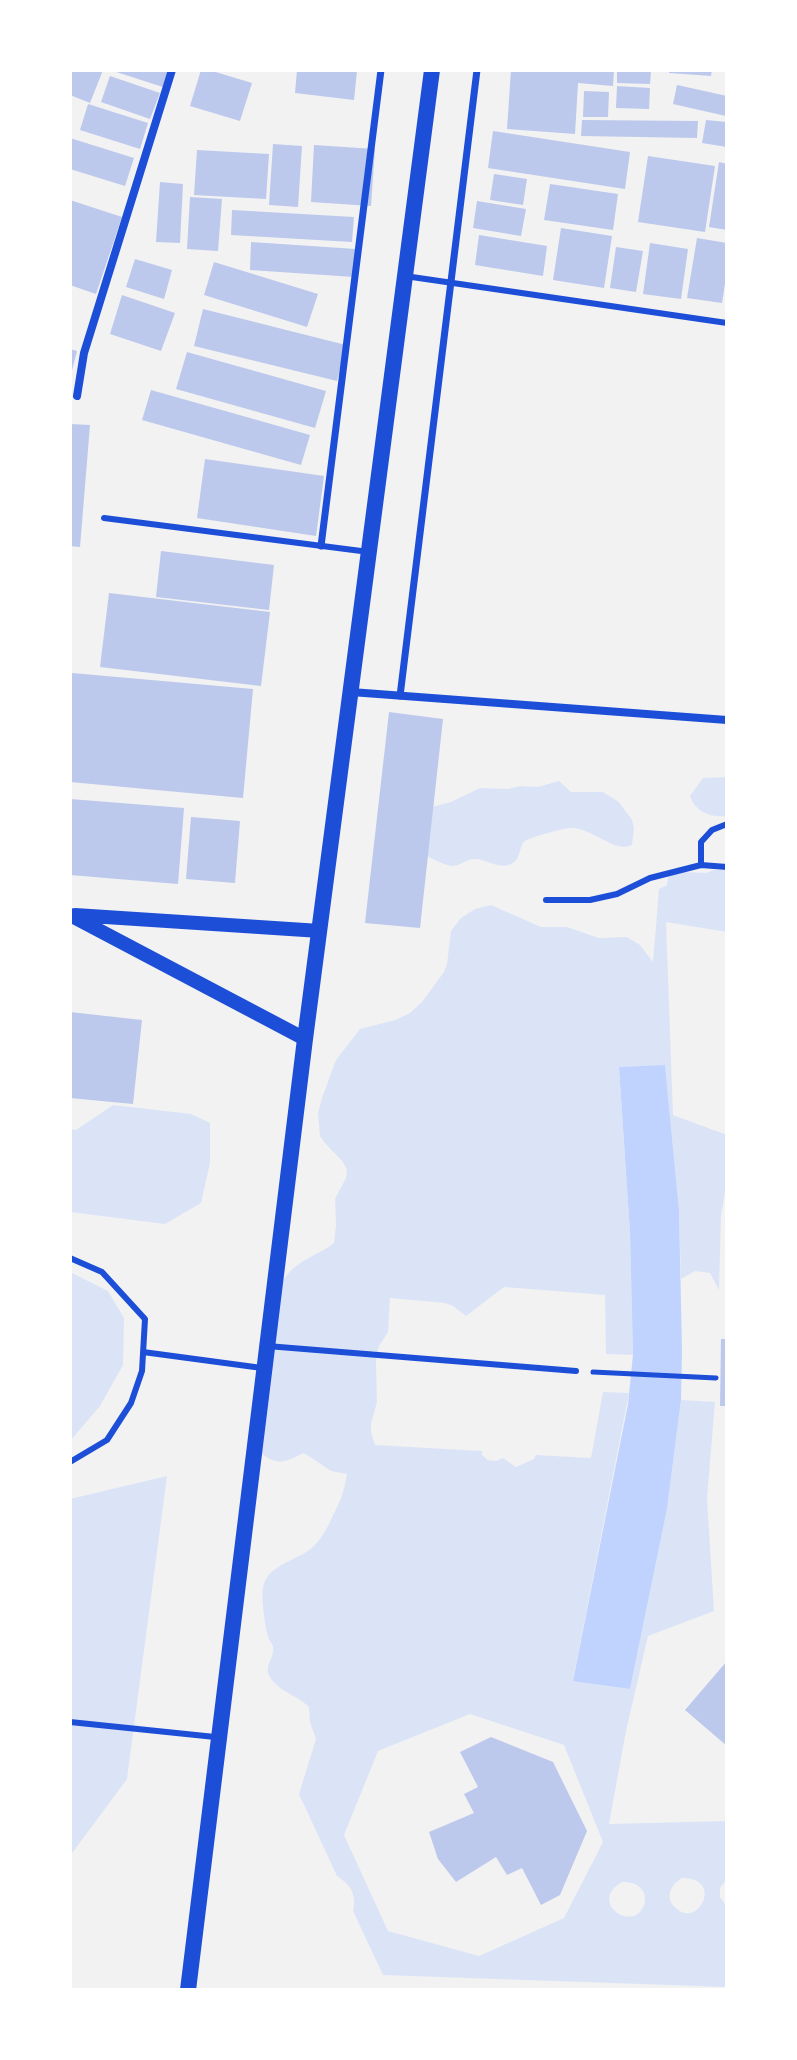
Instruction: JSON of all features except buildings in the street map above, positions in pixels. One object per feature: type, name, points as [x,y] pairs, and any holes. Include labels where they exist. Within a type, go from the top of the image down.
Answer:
[{"type":"main road","points":[[188,1990],[305,1039],[432,70]]},
{"type":"street","points":[[77,396],[84,353],[172,70]]},
{"type":"street","points":[[321,546],[381,70]]},
{"type":"street","points":[[400,696],[477,70]]},
{"type":"street","points":[[351,692],[727,720]]},
{"type":"street","points":[[70,915],[320,931]]},
{"type":"street","points":[[70,915],[305,1039]]},
{"type":"lane","points":[[405,276],[727,323]]},
{"type":"lane","points":[[104,518],[369,552]]},
{"type":"lane","points":[[701,865],[701,842],[712,830],[727,824]]},
{"type":"lane","points":[[546,900],[590,900],[617,894],[650,878],[701,865],[727,867]]},
{"type":"lane","points":[[70,1258],[102,1272],[145,1319],[142,1371],[131,1403],[107,1440],[70,1462]]},
{"type":"lane","points":[[267,1346],[576,1371]]},
{"type":"lane","points":[[143,1352],[265,1369]]},
{"type":"lane","points":[[70,1722],[219,1738]]},
{"type":"path","points":[[613,1373],[716,1378]]},
{"type":"shaded area","points":[[727,777],[727,816],[710,815],[692,802],[690,796],[703,778]]},
{"type":"shaded area","points":[[559,781],[571,792],[603,792],[619,802],[632,820],[632,845],[618,846],[586,831],[569,828],[525,841],[516,860],[506,866],[475,859],[452,866],[423,854],[428,808],[451,802],[480,788],[538,787]]},
{"type":"shaded area","points":[[727,870],[727,932],[666,922],[673,1115],[727,1135],[719,1290],[710,1273],[695,1271],[681,1279],[679,1210],[665,1066],[619,1067],[630,1232],[633,1355],[606,1354],[605,1295],[504,1287],[466,1316],[445,1303],[390,1298],[388,1332],[379,1346],[376,1361],[377,1402],[371,1432],[375,1445],[482,1451],[488,1460],[503,1458],[516,1467],[534,1459],[536,1455],[591,1458],[603,1392],[629,1393],[573,1680],[630,1689],[667,1509],[681,1400],[715,1402],[707,1499],[714,1611],[648,1636],[609,1824],[727,1821],[727,1879],[720,1888],[720,1897],[727,1907],[727,1987],[383,1975],[353,1911],[352,1891],[337,1876],[299,1794],[316,1739],[309,1707],[278,1686],[268,1673],[273,1647],[267,1632],[263,1604],[263,1587],[271,1573],[314,1546],[322,1536],[340,1501],[347,1474],[331,1471],[304,1453],[276,1461],[258,1451],[259,1343],[284,1279],[302,1262],[334,1243],[335,1199],[346,1178],[347,1170],[343,1162],[320,1136],[318,1113],[322,1098],[336,1060],[360,1029],[395,1020],[410,1013],[422,1002],[444,972],[451,931],[461,918],[475,909],[491,905],[541,927],[567,927],[599,938],[627,937],[640,945],[653,962],[659,889],[667,885],[668,876],[683,872]],"holes":[[[470,1714],[564,1745],[603,1842],[564,1918],[479,1956],[388,1931],[344,1835],[378,1751]],[[682,1878],[695,1880],[702,1886],[704,1901],[693,1912],[685,1913],[671,1901],[670,1892]],[[622,1882],[640,1888],[645,1900],[639,1913],[623,1916],[616,1912],[609,1898],[612,1890]]]},
{"type":"shaded area","points":[[113,1105],[191,1114],[210,1123],[210,1163],[201,1203],[165,1224],[70,1212],[70,1129],[76,1130]]},
{"type":"shaded area","points":[[70,1272],[108,1291],[124,1318],[123,1365],[100,1406],[70,1441]]},
{"type":"shaded area","points":[[167,1476],[127,1779],[70,1856],[70,1499]]},
{"type":"water","points":[[665,1065],[679,1210],[681,1400],[667,1509],[630,1689],[573,1681],[628,1404],[633,1355],[630,1232],[619,1067]]}]
